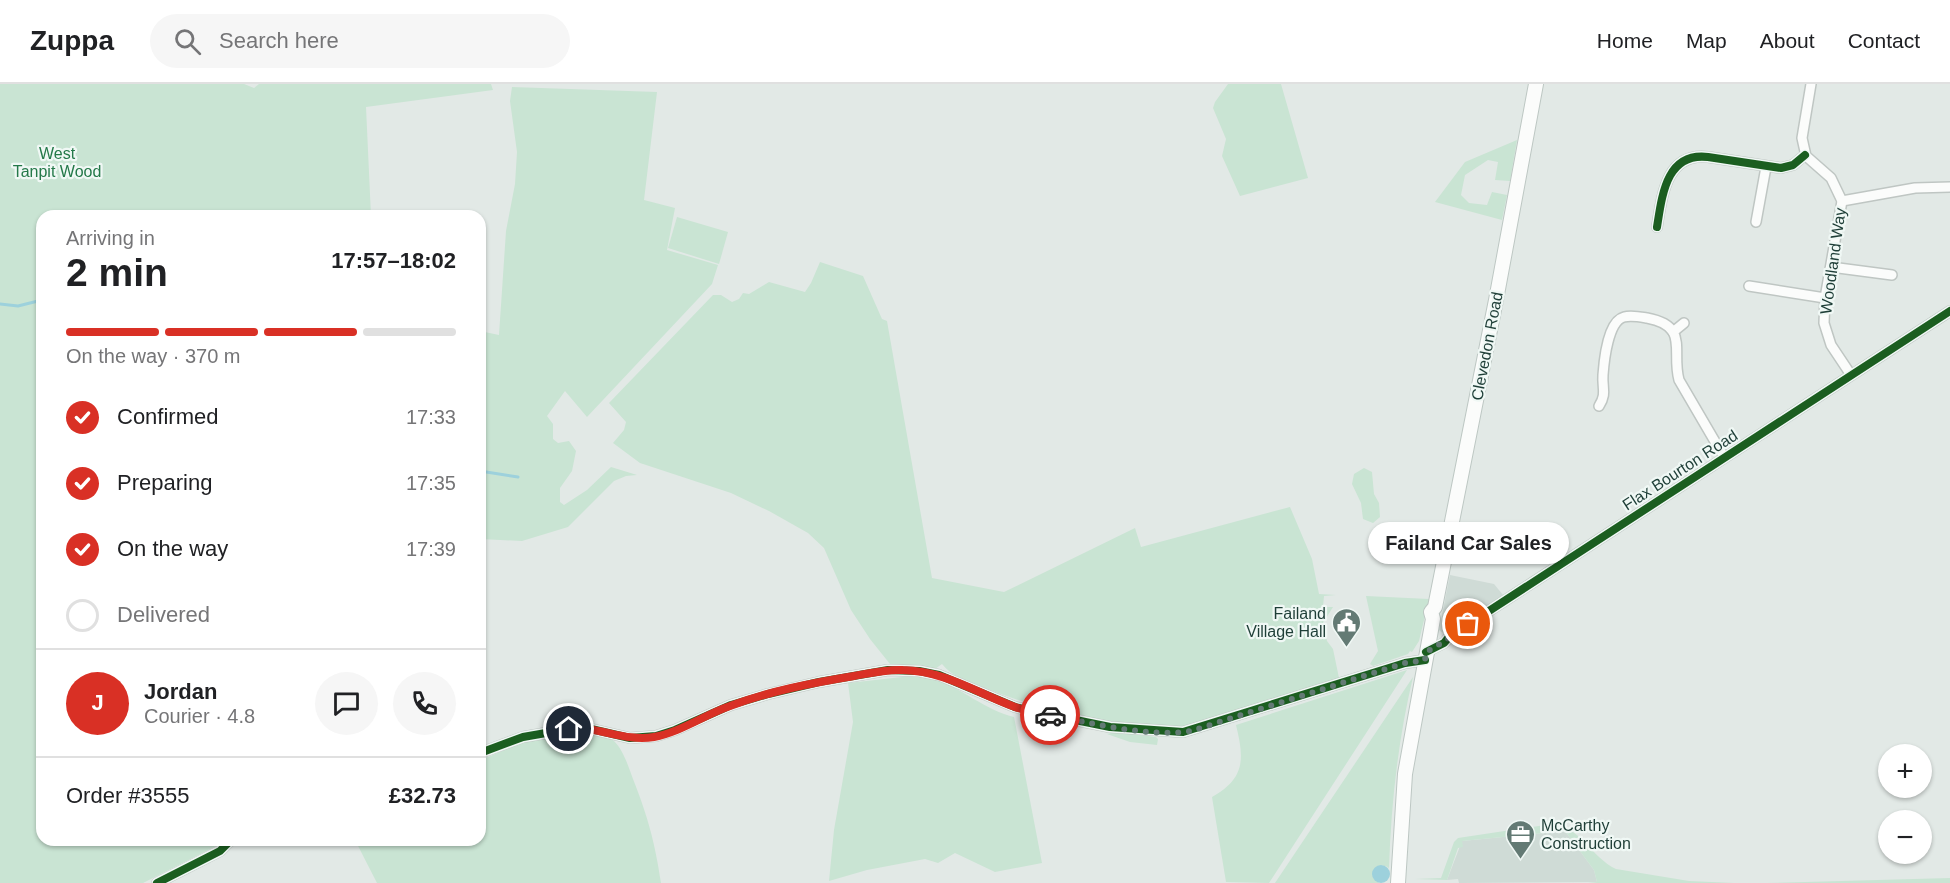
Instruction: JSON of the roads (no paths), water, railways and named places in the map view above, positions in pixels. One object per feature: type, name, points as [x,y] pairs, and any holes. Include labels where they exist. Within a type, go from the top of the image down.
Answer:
[{"type":"main road","name":"Clevedon Road","points":[[1398,883],[1405,774],[1536,84]]},
{"type":"street","points":[[1655,221],[1667,181],[1674,169],[1686,159],[1696,156],[1766,167],[1788,167],[1805,155],[1802,138],[1810,84]]},
{"type":"street","name":"Woodland Way","points":[[1805,155],[1831,178],[1842,201],[1824,316],[1826,333],[1836,354],[1851,375]]},
{"type":"street","points":[[1747,212],[1756,218],[1766,167]]},
{"type":"street","points":[[1842,201],[1915,188],[1950,187]]},
{"type":"street","points":[[1880,274],[1881,262]]},
{"type":"street","points":[[1831,267],[1892,275]]},
{"type":"street","points":[[1749,286],[1779,296],[1826,298]]},
{"type":"street","name":"Flax Bourton Road","points":[[1427,652],[1950,311]]},
{"type":"street","points":[[1599,406],[1610,396],[1603,373],[1610,334],[1616,321],[1626,316],[1648,318],[1665,324],[1673,332],[1677,342],[1679,380],[1724,457]]},
{"type":"street","points":[[1673,332],[1684,323]]},
{"type":"street","points":[[486,751],[523,737],[569,729],[591,729],[630,738],[656,736],[731,705],[768,694],[888,670],[911,670],[939,675],[1015,707],[1050,716],[1110,727],[1184,732],[1405,663],[1427,652]]},
{"type":"street","points":[[157,883],[220,851],[225,846]]},
{"type":"water","points":[[1381,865],[1387,868],[1390,874],[1387,880],[1381,883],[1375,880],[1372,874],[1375,868]]},
{"type":"waterway","points":[[0,304],[18,306],[36,302]]},
{"type":"waterway","points":[[486,472],[518,477]]},
{"type":"place","name":"Failand Car Sales","points":[[1468,624]]},
{"type":"place","name":"Failand Village Hall","points":[[1347,648]]},
{"type":"place","name":"McCarthy Construction","points":[[1520,860]]},
{"type":"park label","name":"West Tanpit Wood","points":[[57,162]]}]
